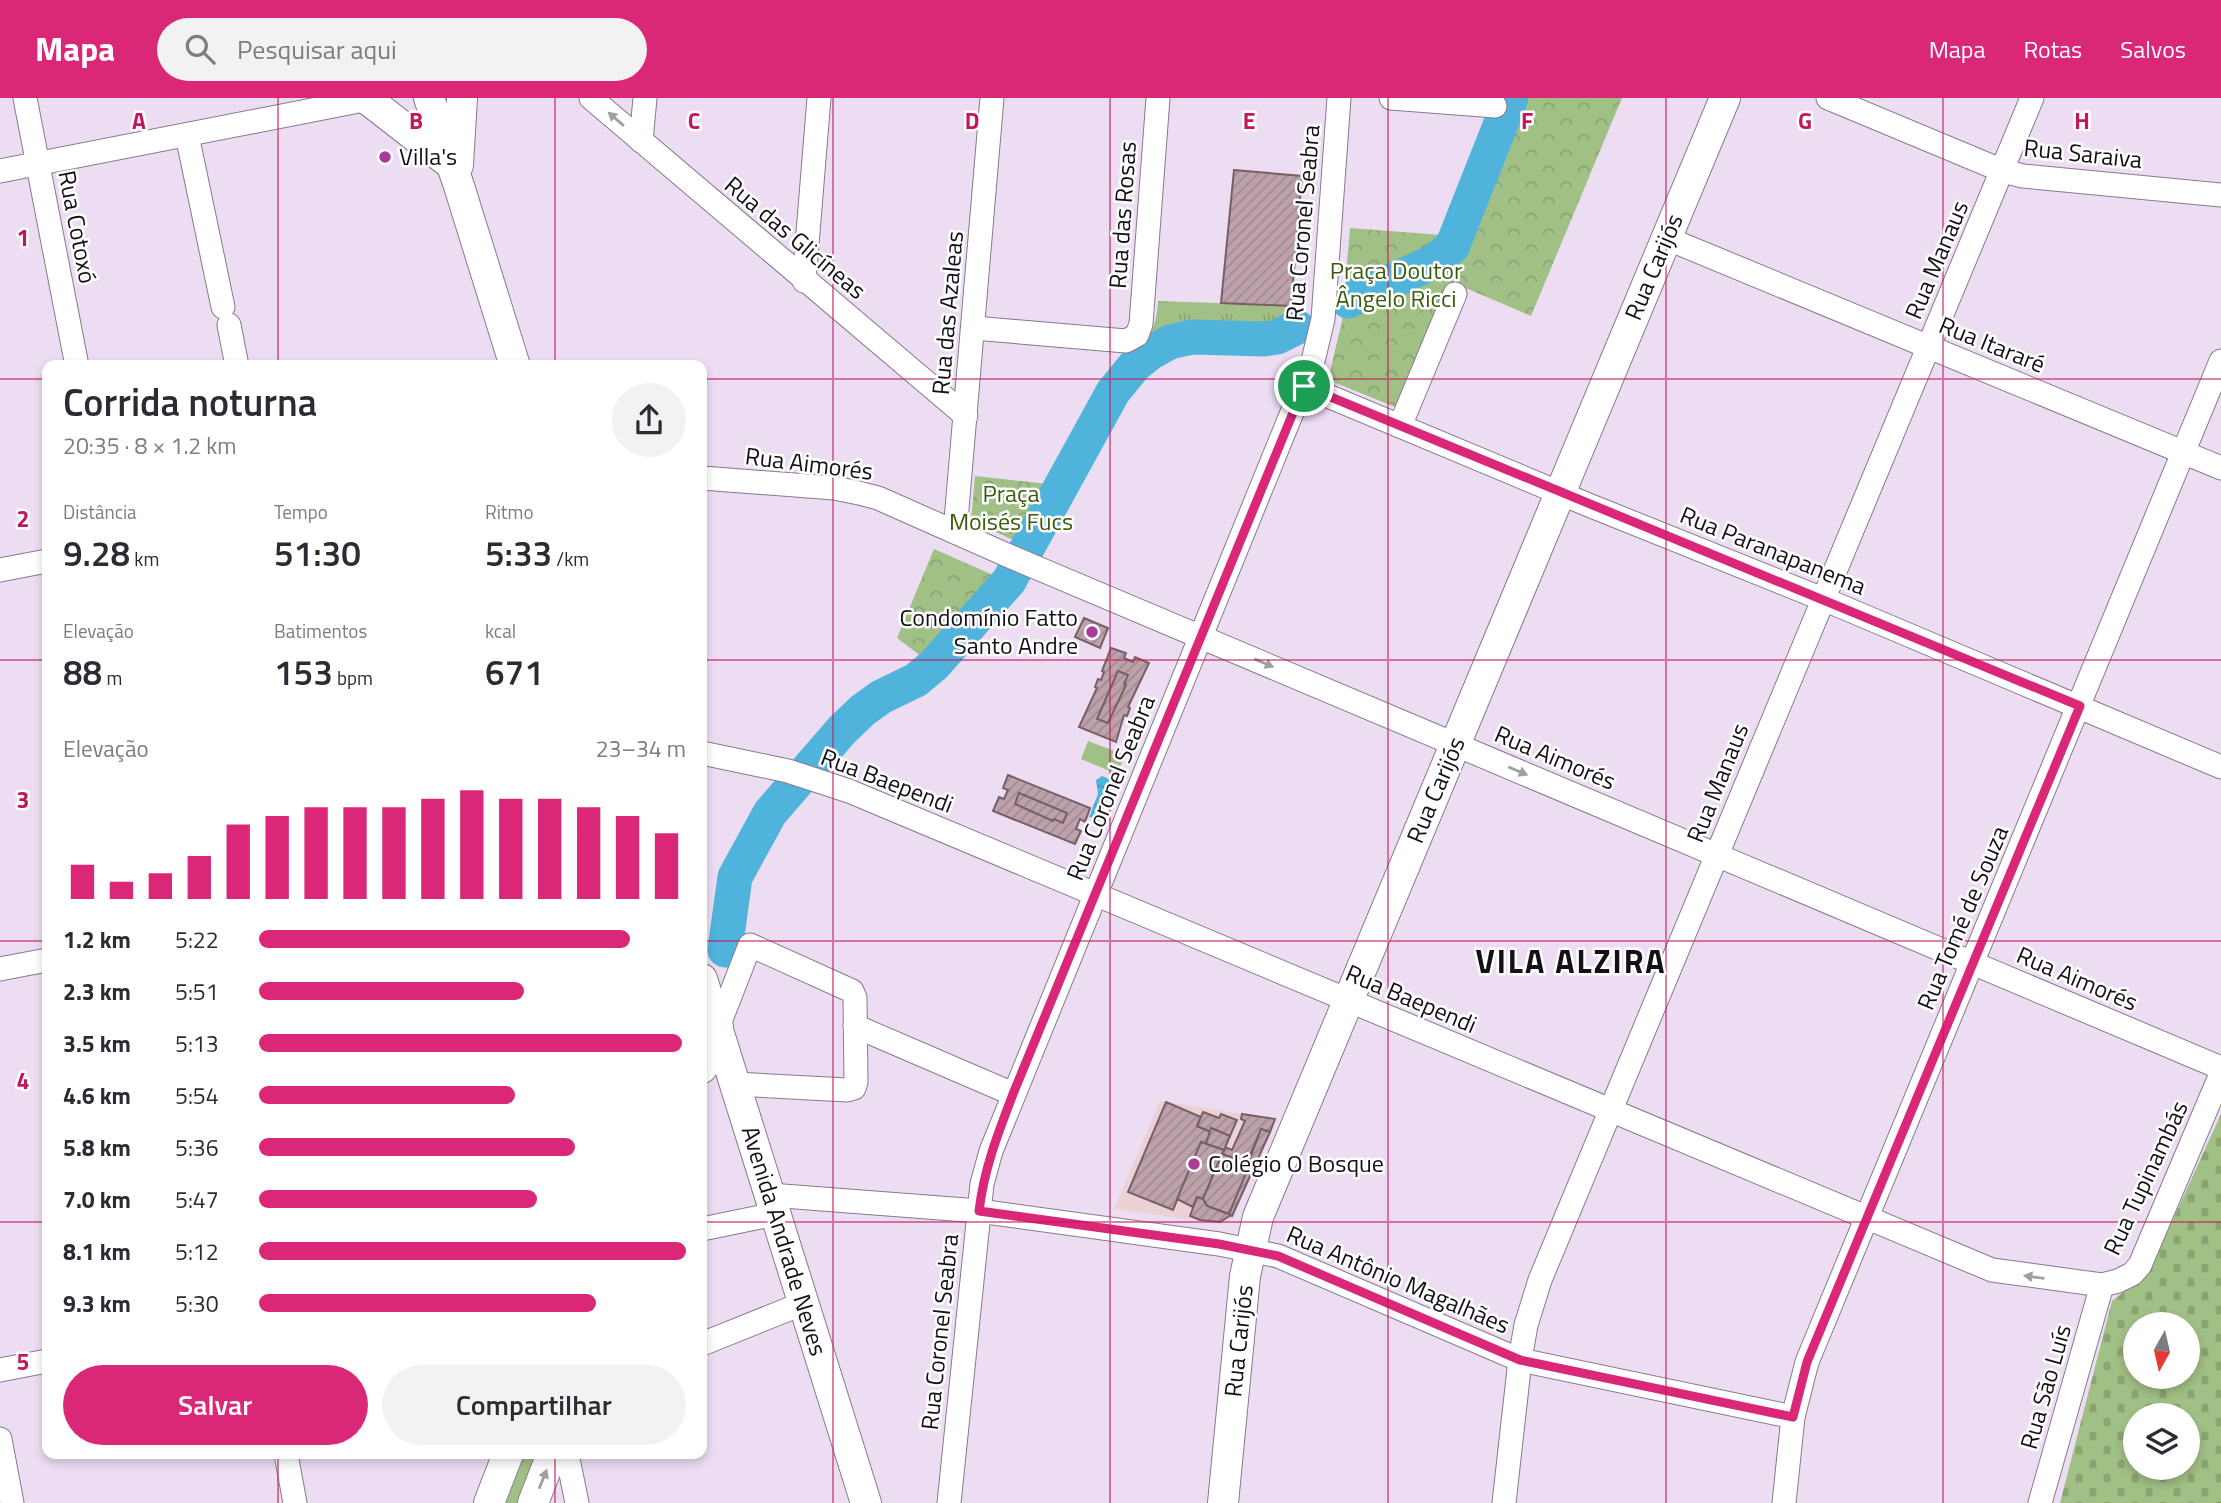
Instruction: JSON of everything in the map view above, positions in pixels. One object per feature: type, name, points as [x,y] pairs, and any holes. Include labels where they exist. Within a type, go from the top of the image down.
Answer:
[{"type":"main road","points":[[369,98],[456,176]]},
{"type":"main road","points":[[429,98],[513,360]]},
{"type":"main road","points":[[456,176],[462,98]]},
{"type":"main road","name":"Rua Carijós","points":[[1223,1503],[1250,1250],[1258,1217],[1725,98]]},
{"type":"main road","name":"Avenida Andrade Neves","points":[[707,994],[866,1503]]},
{"type":"main road","points":[[707,1055],[718,1027]]},
{"type":"main road","points":[[489,1503],[506,1459]]},
{"type":"main road","points":[[533,1503],[550,1459]]},
{"type":"street","name":"Rua Cotoxó","points":[[25,98],[76,360]]},
{"type":"street","points":[[0,171],[369,98]]},
{"type":"street","name":"Rua das Glicíneas","points":[[591,98],[966,416]]},
{"type":"street","points":[[641,141],[645,98]]},
{"type":"street","points":[[804,281],[819,98]]},
{"type":"street","name":"Rua das Azaleas","points":[[955,532],[992,98]]},
{"type":"street","name":"Rua das Rosas","points":[[974,328],[1126,341],[1137,335],[1141,324],[1158,98]]},
{"type":"street","name":"Rua Coronel Seabra","points":[[949,1503],[982,1184],[991,1151],[1314,361],[1323,319],[1339,98]]},
{"type":"street","points":[[1391,98],[1495,106]]},
{"type":"street","name":"Rua Saraiva","points":[[1828,98],[2003,171],[2023,176],[2221,195]]},
{"type":"street","name":"Rua Manaus","points":[[1504,1503],[1520,1360],[1526,1325],[1539,1280],[2032,98]]},
{"type":"street","points":[[187,135],[236,360]]},
{"type":"street","name":"Rua Itararé","points":[[1666,238],[2221,468]]},
{"type":"street","points":[[1400,426],[1455,294]]},
{"type":"street","name":"Rua Tomé de Souza","points":[[1784,1503],[1793,1417],[1807,1362],[2221,361]]},
{"type":"street","name":"Rua Paranapanema","points":[[1304,386],[1822,598],[2221,767]]},
{"type":"street","name":"Rua Aimorés","points":[[707,478],[834,488],[878,498],[2221,1068]]},
{"type":"street","points":[[0,570],[42,562]]},
{"type":"street","name":"Rua Baependi","points":[[707,754],[788,771],[849,791],[1992,1270],[2102,1285]]},
{"type":"street","points":[[718,1027],[750,945],[852,991],[855,998],[854,1088],[847,1090],[735,1084]]},
{"type":"street","points":[[0,970],[42,961]]},
{"type":"street","points":[[855,1026],[1013,1094]]},
{"type":"street","name":"Rua Tupinambás","points":[[2102,1285],[2132,1274],[2140,1265],[2221,1074]]},
{"type":"street","name":"Rua Antônio Magalhães","points":[[707,1227],[773,1205],[979,1211],[1219,1244],[1278,1256],[1520,1360],[1793,1417]]},
{"type":"street","name":"Rua São Luís","points":[[2039,1503],[2102,1285]]},
{"type":"street","points":[[707,1342],[804,1303]]},
{"type":"street","points":[[0,1370],[42,1362]]},
{"type":"street","points":[[0,1439],[12,1503]]},
{"type":"street","points":[[287,1459],[295,1503]]},
{"type":"street","points":[[568,1459],[577,1503]]},
{"type":"shaded area","name":"Colégio O Bosque","points":[[1160,1101],[1275,1119],[1233,1218],[1228,1223],[1114,1209]]},
{"type":"green space","name":"Praça Doutor Ângelo Ricci","points":[[1519,98],[1622,98],[1531,316],[1468,289],[1451,288],[1400,409],[1336,383],[1330,372],[1342,321],[1350,228],[1454,236],[1447,257],[1460,253]]},
{"type":"green space","points":[[1158,301],[1302,306],[1296,340],[1194,333],[1124,357],[1140,346],[1150,334]]},
{"type":"green space","name":"Praça Moisés Fucs","points":[[975,476],[1057,485],[1025,545],[971,521]]},
{"type":"green space","points":[[934,549],[1002,579],[930,663],[897,638]]},
{"type":"green space","points":[[1088,741],[1125,755],[1117,774],[1081,759]]},
{"type":"green space","points":[[2221,1114],[2221,1503],[2060,1503],[2112,1301],[2149,1272]]},
{"type":"green space","points":[[523,1459],[536,1459],[519,1503],[506,1503]]},
{"type":"water","points":[[1102,776],[1114,781],[1099,821],[1089,817],[1098,794],[1096,780]]},
{"type":"building","points":[[1234,170],[1302,176],[1291,306],[1221,303]]},
{"type":"building","name":"Condomínio Fatto Santo Andre","points":[[1084,618],[1108,628],[1100,648],[1075,637]]},
{"type":"building","points":[[1111,648],[1126,653],[1124,658],[1133,662],[1135,657],[1149,663],[1128,707],[1127,716],[1124,715],[1116,742],[1079,727],[1097,688],[1098,679],[1101,680]]},
{"type":"building","points":[[1118,671],[1128,675],[1108,723],[1097,719]]},
{"type":"building","points":[[1008,775],[1090,808],[1085,822],[1080,819],[1076,829],[1081,831],[1075,844],[993,811],[999,797],[1004,799],[1008,790],[1003,788]]},
{"type":"building","points":[[1019,793],[1067,813],[1063,823],[1015,804]]},
{"type":"building","points":[[1166,1102],[1201,1117],[1197,1126],[1211,1132],[1206,1144],[1201,1142],[1173,1210],[1128,1192]]},
{"type":"building","points":[[1203,1112],[1219,1118],[1221,1114],[1237,1120],[1230,1136],[1211,1128],[1211,1132],[1197,1126]]},
{"type":"building","points":[[1242,1114],[1275,1119],[1270,1132],[1261,1129],[1247,1163],[1222,1154],[1225,1147],[1232,1150],[1245,1121],[1241,1119]]},
{"type":"building","points":[[1211,1128],[1230,1136],[1224,1150],[1206,1144]]},
{"type":"building","points":[[1261,1129],[1270,1132],[1232,1216],[1229,1214]]},
{"type":"building","points":[[1201,1142],[1224,1150],[1203,1199],[1197,1197],[1193,1207],[1177,1199]]},
{"type":"building","points":[[1222,1154],[1247,1163],[1243,1173],[1246,1173],[1229,1214],[1207,1206],[1203,1199]]},
{"type":"building","points":[[1197,1197],[1203,1199],[1207,1206],[1231,1215],[1220,1222],[1190,1216]]},
{"type":"waterway","points":[[1348,301],[1433,262],[1452,247],[1511,98]]},
{"type":"waterway","points":[[725,950],[735,877],[770,813],[842,730],[881,697],[916,680],[934,665],[1009,581],[1113,392],[1135,365],[1170,342],[1192,337],[1264,339],[1277,337],[1297,327]]},
{"type":"place","name":"Villa's","points":[[385,157]]},
{"type":"place","name":"Condomínio Fatto Santo Andre","points":[[1092,632]]},
{"type":"place","name":"Colégio O Bosque","points":[[1194,1164]]},
{"type":"district","name":"VILA ALZIRA","points":[[1571,962]]},
{"type":"route","points":[[1304,386],[2080,706],[1807,1362],[1793,1417],[1520,1360],[1278,1256],[1219,1244],[979,1211],[982,1184],[991,1151],[1013,1094],[1304,386]]}]
